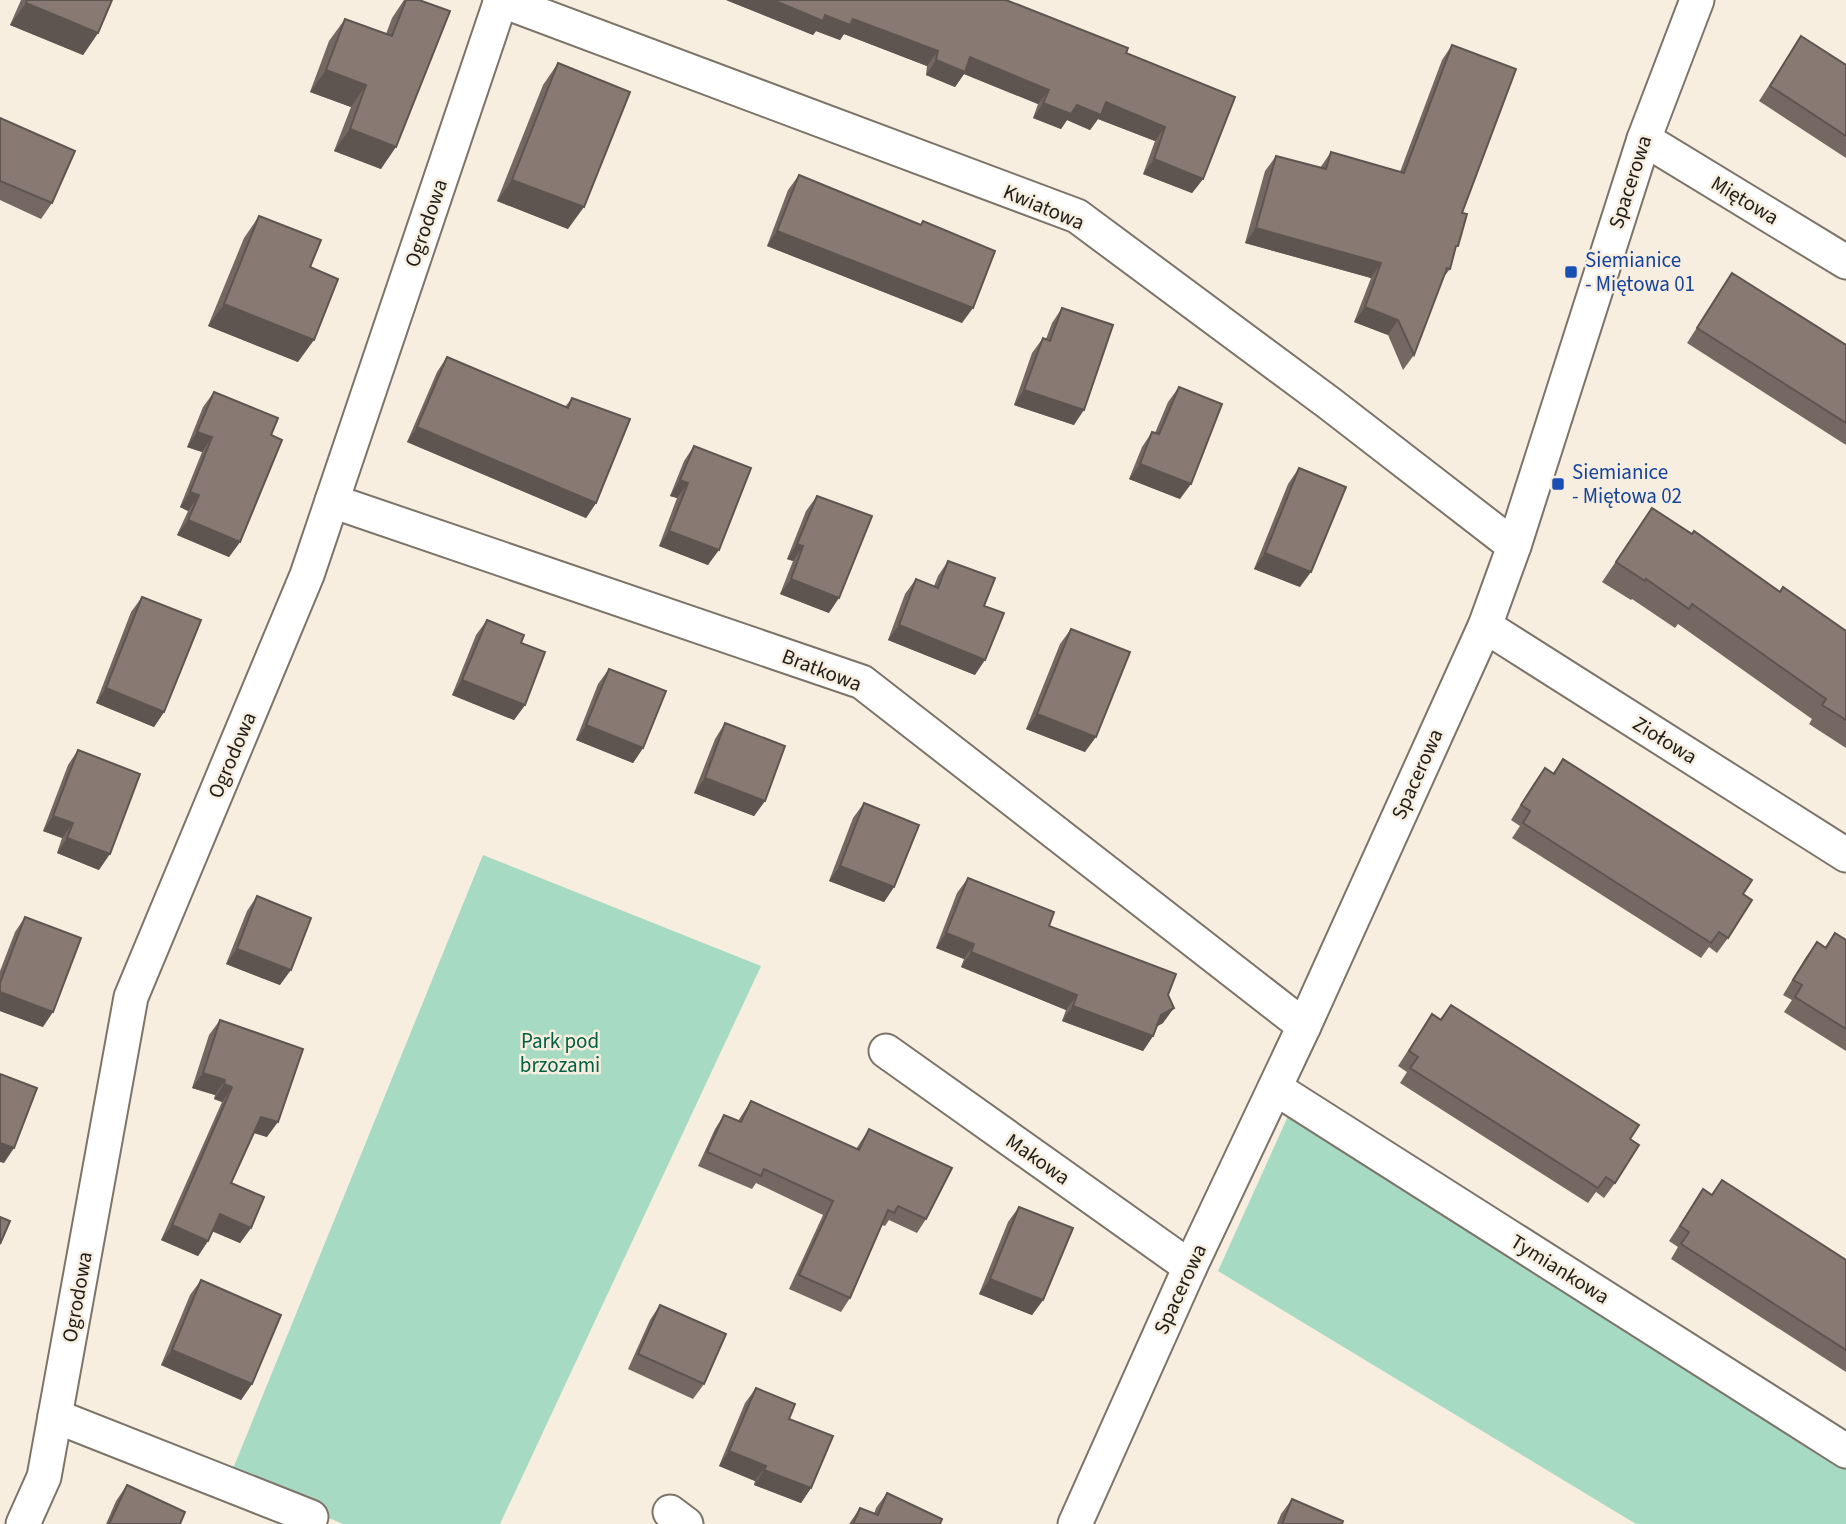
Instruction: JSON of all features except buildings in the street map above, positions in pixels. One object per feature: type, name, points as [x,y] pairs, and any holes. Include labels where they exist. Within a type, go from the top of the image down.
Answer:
[{"type":"street","name":"Ogrodowa","points":[[23,1524],[44,1477],[131,997],[307,575],[500,0]]},
{"type":"street","name":"Kwiatowa","points":[[500,0],[1077,216],[1329,403],[1514,546]]},
{"type":"street","name":"Spacerowa","points":[[1074,1524],[1485,626],[1514,546],[1644,139],[1697,0]]},
{"type":"street","name":"Miętowa","points":[[1644,139],[1846,262]]},
{"type":"street","name":"Bratkowa","points":[[332,501],[862,682],[1304,1026]]},
{"type":"street","name":"Ziołowa","points":[[1485,626],[1846,855]]},
{"type":"street","name":"Makowa","points":[[886,1051],[1190,1267]]},
{"type":"street","name":"Tymiankowa","points":[[1275,1088],[1846,1451]]},
{"type":"street","points":[[55,1416],[311,1517]]},
{"type":"green space","name":"Park pod brzozami","points":[[483,855],[761,966],[500,1524],[343,1524],[230,1476]]},
{"type":"green space","points":[[1294,1103],[1846,1452],[1846,1524],[1636,1524],[1218,1271]]},
{"type":"place","name":"Siemianice - Miętowa 01","points":[[1571,272]]},
{"type":"place","name":"Siemianice - Miętowa 02","points":[[1558,484]]}]
